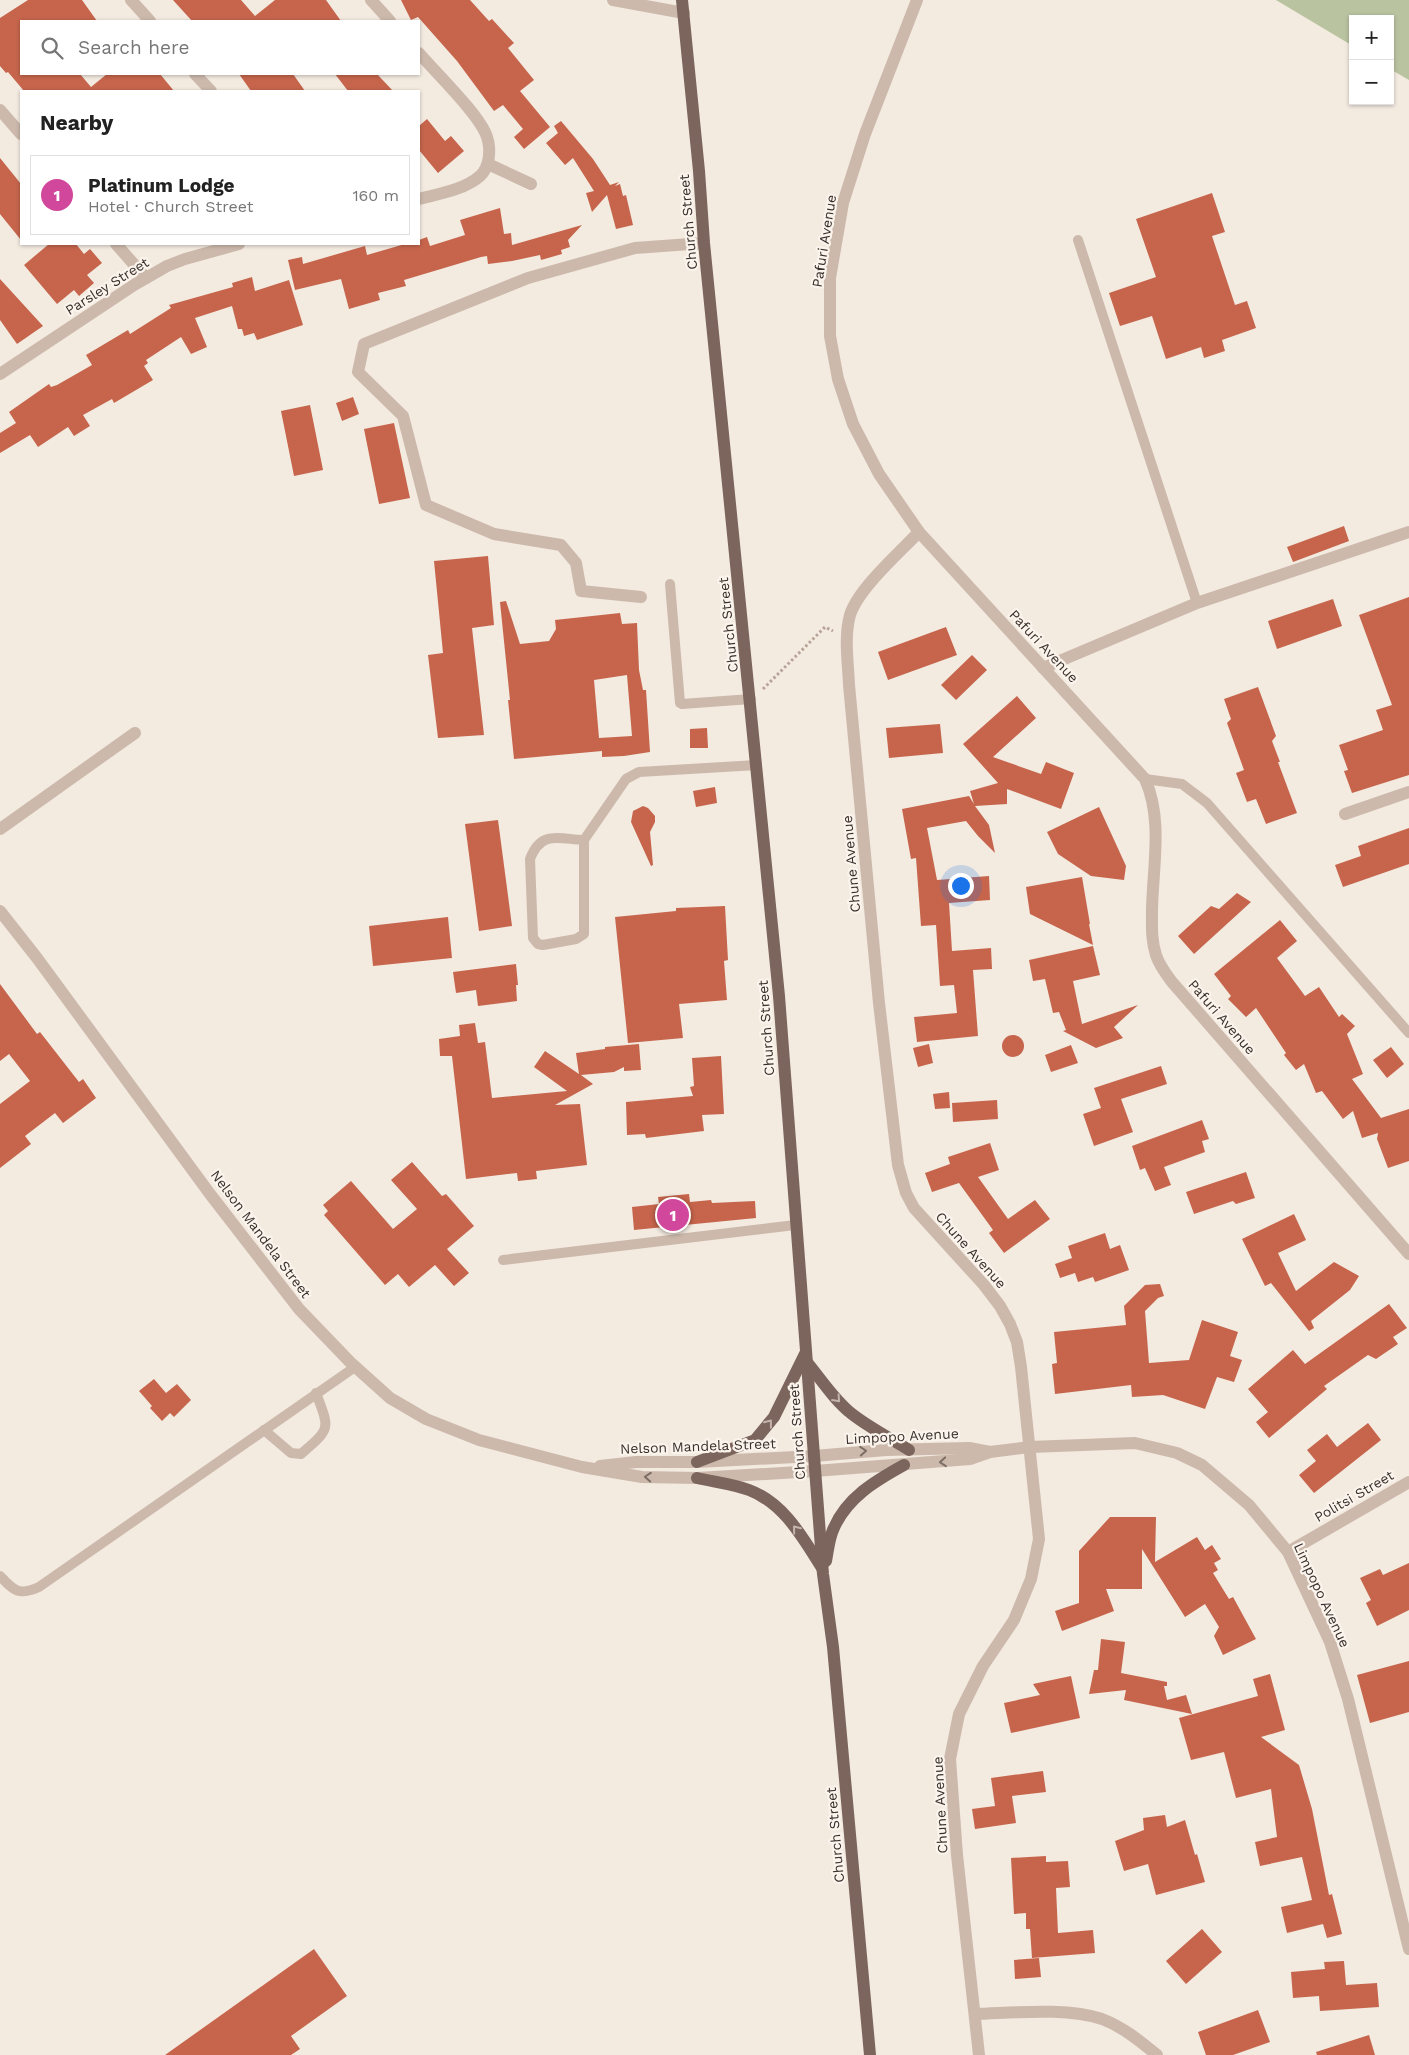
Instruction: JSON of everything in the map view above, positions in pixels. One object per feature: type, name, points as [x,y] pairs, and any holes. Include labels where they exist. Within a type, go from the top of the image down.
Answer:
[{"type":"main road","name":"Church Street","points":[[683,6],[704,243],[751,699],[779,996],[823,1572],[834,1657],[867,2054]]},
{"type":"main road","points":[[697,1462],[755,1440],[774,1417],[806,1358],[839,1402],[851,1414],[880,1434],[909,1450]]},
{"type":"main road","points":[[823,1572],[832,1531],[843,1512],[862,1491],[904,1465]]},
{"type":"main road","points":[[697,1478],[748,1490],[767,1498],[800,1533],[823,1572]]},
{"type":"street","points":[[131,0],[149,20]]},
{"type":"street","points":[[371,0],[389,20]]},
{"type":"street","points":[[613,0],[683,6]]},
{"type":"street","name":"Pafuri Avenue","points":[[917,0],[866,134],[843,203],[830,278],[830,336],[838,379],[853,424],[879,474],[919,532],[1145,779],[1151,790],[1156,823],[1152,934],[1156,955],[1162,968],[1172,982],[1409,1254]]},
{"type":"street","points":[[420,54],[479,121],[487,137],[488,164],[481,175],[471,182],[440,194],[420,199]]},
{"type":"street","points":[[196,75],[209,90]]},
{"type":"street","points":[[0,110],[20,133]]},
{"type":"street","points":[[488,164],[532,184]]},
{"type":"street","points":[[641,597],[581,591],[576,563],[561,544],[494,534],[426,505],[403,416],[358,372],[364,344],[528,278],[635,248],[704,243]]},
{"type":"street","points":[[117,245],[146,278]]},
{"type":"street","name":"Parsley Street","points":[[0,373],[167,266],[235,245]]},
{"type":"street","name":"Chune Avenue","points":[[919,532],[860,595],[850,615],[847,638],[849,685],[878,993],[898,1165],[906,1193],[914,1208],[984,1285],[1010,1324],[1017,1342],[1039,1539],[1031,1579],[1014,1620],[983,1666],[959,1714],[950,1758],[956,1855],[979,2055]]},
{"type":"street","points":[[1043,668],[1197,603],[1409,532]]},
{"type":"street","points":[[0,829],[135,733]]},
{"type":"street","points":[[1345,814],[1409,792]]},
{"type":"street","name":"Nelson Mandela Street","points":[[0,911],[38,958],[210,1194],[299,1309],[355,1367],[390,1398],[426,1419],[479,1440],[582,1467],[642,1476],[697,1478],[815,1471]]},
{"type":"street","name":"Limpopo Avenue","points":[[815,1471],[970,1459],[990,1452],[1030,1446],[1135,1443],[1177,1453],[1202,1465],[1249,1505],[1288,1552],[1330,1642],[1348,1699],[1409,1948]]},
{"type":"street","name":"Limpopo Avenue","points":[[814,1456],[858,1452],[969,1448],[990,1452]]},
{"type":"street","name":"Nelson Mandela Street","points":[[582,1467],[636,1462],[697,1462],[814,1456]]},
{"type":"street","name":"Politsi Street","points":[[1288,1552],[1409,1482]]},
{"type":"street","points":[[975,2014],[1070,2013],[1102,2019],[1133,2035],[1157,2055]]},
{"type":"lane","points":[[1078,240],[1197,603]]},
{"type":"lane","points":[[670,584],[680,703],[751,699]]},
{"type":"lane","points":[[584,840],[546,838],[540,841],[534,848],[530,859],[532,918],[533,938],[538,944],[543,945],[576,939],[584,934],[584,840],[626,779],[639,772],[757,765]]},
{"type":"lane","points":[[1145,779],[1182,784],[1207,803],[1409,1033]]},
{"type":"lane","points":[[503,1260],[795,1224]]},
{"type":"lane","points":[[0,1576],[14,1590],[30,1591],[39,1586],[355,1367]]},
{"type":"lane","points":[[264,1430],[291,1453],[301,1454],[322,1436],[326,1430],[326,1419],[316,1393]]},
{"type":"path","points":[[762,690],[825,627],[847,638]]},
{"type":"green space","points":[[1276,0],[1409,0],[1409,80],[1394,71],[1394,15],[1349,15],[1349,44]]},
{"type":"building","points":[[28,0],[82,0],[96,20],[20,20],[20,75],[81,75],[91,87],[106,75],[161,75],[173,90],[23,90],[8,72],[6,73],[0,66],[0,18]]},
{"type":"building","points":[[173,0],[241,0],[255,16],[275,0],[326,0],[340,20],[191,20]]},
{"type":"building","points":[[401,0],[470,0],[489,21],[492,19],[514,43],[508,48],[534,80],[520,91],[550,127],[524,149],[514,137],[523,129],[503,105],[494,111],[457,61],[418,17],[411,20]]},
{"type":"building","points":[[240,75],[294,75],[304,90],[250,90]]},
{"type":"building","points":[[336,75],[378,75],[392,90],[347,90]]},
{"type":"building","points":[[427,119],[445,141],[451,136],[464,151],[438,173],[420,151],[420,125]]},
{"type":"building","points":[[561,121],[593,159],[610,185],[619,182],[615,186],[620,184],[623,196],[626,195],[633,225],[616,229],[607,195],[592,212],[586,193],[594,191],[573,158],[565,165],[546,143],[558,133],[554,126]]},
{"type":"building","points":[[0,158],[20,183],[20,239],[0,214]]},
{"type":"building","points":[[1212,193],[1225,232],[1212,236],[1235,305],[1247,301],[1256,328],[1222,340],[1225,351],[1204,358],[1201,347],[1166,359],[1152,316],[1120,326],[1109,293],[1156,277],[1136,219]]},
{"type":"building","points":[[500,208],[504,234],[511,233],[512,245],[582,225],[568,240],[570,247],[561,250],[562,254],[541,260],[540,255],[488,264],[487,256],[481,257],[404,280],[406,286],[378,293],[380,300],[349,309],[341,279],[295,290],[288,260],[302,257],[303,264],[365,246],[367,255],[402,245],[420,245],[420,240],[427,237],[430,246],[465,235],[460,220]]},
{"type":"building","points":[[48,245],[77,245],[84,254],[90,249],[102,263],[87,275],[94,283],[79,296],[74,290],[57,304],[24,265]]},
{"type":"building","points":[[252,277],[255,291],[289,280],[303,325],[257,340],[254,333],[244,336],[242,329],[238,329],[232,306],[195,318],[207,347],[191,354],[181,337],[146,360],[148,363],[144,366],[153,380],[114,403],[112,399],[83,415],[90,426],[74,436],[68,427],[38,447],[30,435],[0,453],[0,433],[16,423],[9,412],[49,384],[51,387],[57,385],[92,365],[86,355],[128,330],[130,334],[171,308],[169,305],[233,287],[232,283]]},
{"type":"building","points":[[0,279],[43,326],[17,344],[0,320]]},
{"type":"building","points":[[353,397],[359,414],[342,421],[336,403]]},
{"type":"building","points":[[310,405],[323,470],[294,476],[281,411]]},
{"type":"building","points":[[394,423],[410,498],[379,504],[364,429]]},
{"type":"building","points":[[1344,526],[1349,541],[1293,562],[1287,547]]},
{"type":"building","points":[[488,556],[494,625],[472,628],[484,735],[438,738],[428,655],[443,653],[434,561]]},
{"type":"building","points":[[1409,597],[1409,775],[1352,793],[1344,771],[1348,770],[1339,745],[1383,730],[1376,710],[1392,705],[1359,615]]},
{"type":"building","points":[[1333,599],[1342,626],[1277,649],[1268,621]]},
{"type":"building","points":[[506,601],[520,644],[549,641],[556,629],[555,620],[620,613],[622,624],[637,623],[639,670],[643,690],[646,690],[650,752],[602,757],[602,751],[514,759],[500,602]],"holes":[[[627,675],[632,736],[599,738],[594,680]]]},
{"type":"building","points":[[946,627],[957,655],[888,680],[878,652]]},
{"type":"building","points":[[972,655],[987,670],[956,700],[941,685]]},
{"type":"building","points":[[1258,687],[1276,736],[1272,741],[1280,762],[1278,762],[1297,813],[1266,824],[1256,799],[1247,802],[1236,773],[1244,770],[1227,723],[1231,719],[1224,699]]},
{"type":"building","points":[[1017,696],[1036,718],[993,757],[1041,774],[1046,762],[1074,773],[1061,809],[1007,789],[1007,804],[975,806],[989,825],[995,853],[966,821],[927,828],[937,880],[989,876],[990,900],[949,903],[952,951],[991,948],[992,969],[973,970],[978,1036],[917,1042],[914,1017],[957,1013],[954,985],[940,986],[936,925],[921,926],[916,858],[911,859],[902,809],[969,796],[974,804],[970,791],[998,783],[963,744]]},
{"type":"building","points":[[940,724],[943,753],[889,758],[886,728]]},
{"type":"building","points":[[707,728],[708,748],[690,748],[690,729]]},
{"type":"building","points":[[715,787],[717,803],[696,807],[693,791]]},
{"type":"building","points":[[643,806],[648,808],[655,816],[655,822],[650,832],[653,865],[651,866],[631,822],[633,811]]},
{"type":"building","points":[[1099,807],[1126,866],[1124,880],[1091,876],[1058,854],[1047,832]]},
{"type":"building","points":[[498,820],[512,926],[479,931],[465,824]]},
{"type":"building","points":[[1409,828],[1409,864],[1343,887],[1335,865],[1361,856],[1358,846]]},
{"type":"building","points":[[1082,877],[1093,945],[1030,914],[1026,887]]},
{"type":"building","points":[[1237,893],[1251,902],[1194,954],[1178,936],[1211,906],[1219,909]]},
{"type":"building","points":[[725,906],[728,960],[724,961],[727,1000],[679,1004],[683,1038],[628,1043],[615,917],[676,911],[676,908]]},
{"type":"building","points":[[448,917],[452,958],[373,966],[369,926]]},
{"type":"building","points":[[1280,920],[1297,941],[1277,958],[1305,996],[1319,987],[1339,1017],[1342,1014],[1355,1026],[1347,1034],[1363,1074],[1352,1079],[1381,1118],[1409,1109],[1409,1161],[1388,1168],[1377,1139],[1378,1133],[1362,1138],[1353,1111],[1343,1119],[1322,1091],[1316,1093],[1304,1064],[1296,1070],[1284,1055],[1286,1053],[1256,1008],[1246,1017],[1228,999],[1231,996],[1214,974]]},
{"type":"building","points":[[1093,946],[1100,975],[1073,981],[1082,1024],[1138,1005],[1114,1027],[1123,1038],[1096,1048],[1063,1031],[1066,1030],[1059,1012],[1053,1013],[1045,979],[1033,981],[1029,960]]},
{"type":"building","points":[[516,964],[517,1001],[478,1006],[476,990],[456,993],[453,972]]},
{"type":"building","points":[[0,984],[37,1034],[40,1032],[79,1082],[83,1079],[96,1098],[63,1123],[55,1113],[25,1136],[31,1144],[0,1168],[0,1104],[30,1081],[9,1054],[0,1061]]},
{"type":"building","points":[[475,1023],[478,1043],[485,1042],[492,1098],[567,1091],[534,1067],[545,1051],[579,1074],[576,1053],[605,1049],[605,1047],[639,1044],[641,1070],[624,1071],[624,1067],[614,1072],[581,1075],[593,1084],[555,1105],[580,1104],[587,1165],[536,1171],[537,1179],[518,1181],[517,1173],[466,1179],[452,1056],[440,1056],[439,1039],[460,1036],[459,1025]]},
{"type":"building","points":[[1013,1035],[1021,1038],[1024,1046],[1021,1054],[1013,1057],[1005,1054],[1002,1046],[1005,1038]]},
{"type":"building","points":[[929,1044],[933,1063],[918,1067],[913,1048]]},
{"type":"building","points":[[1071,1045],[1078,1063],[1051,1072],[1045,1055]]},
{"type":"building","points":[[1391,1047],[1404,1064],[1387,1078],[1373,1060]]},
{"type":"building","points":[[721,1056],[724,1114],[702,1115],[704,1131],[646,1138],[645,1134],[627,1135],[626,1102],[693,1096],[690,1087],[694,1086],[692,1058]]},
{"type":"building","points":[[1161,1066],[1167,1084],[1121,1099],[1133,1132],[1094,1146],[1083,1114],[1101,1108],[1094,1088]]},
{"type":"building","points":[[949,1092],[950,1108],[935,1109],[933,1094]]},
{"type":"building","points":[[997,1100],[998,1119],[953,1122],[952,1103]]},
{"type":"building","points":[[1202,1120],[1209,1139],[1202,1141],[1205,1152],[1164,1167],[1171,1185],[1155,1191],[1145,1168],[1140,1170],[1132,1146]]},
{"type":"building","points":[[990,1143],[999,1170],[978,1177],[1008,1219],[1035,1200],[1050,1219],[1004,1253],[989,1233],[993,1230],[959,1183],[932,1192],[925,1173],[950,1164],[948,1157]]},
{"type":"building","points":[[412,1162],[442,1196],[446,1194],[474,1226],[447,1249],[469,1273],[454,1286],[435,1265],[409,1287],[398,1274],[385,1285],[324,1215],[328,1211],[323,1205],[351,1181],[393,1229],[417,1209],[391,1180]]},
{"type":"building","points":[[1246,1172],[1255,1198],[1236,1204],[1233,1201],[1194,1214],[1186,1192]]},
{"type":"building","points":[[689,1194],[690,1202],[711,1200],[712,1203],[755,1201],[756,1218],[634,1230],[632,1207],[659,1204],[658,1197]]},
{"type":"building","points":[[1294,1214],[1306,1240],[1278,1253],[1296,1291],[1334,1262],[1359,1276],[1350,1290],[1311,1321],[1314,1328],[1309,1331],[1271,1283],[1265,1286],[1242,1239]]},
{"type":"building","points":[[1105,1233],[1110,1249],[1120,1245],[1129,1270],[1095,1282],[1093,1277],[1078,1282],[1075,1273],[1060,1278],[1055,1264],[1072,1258],[1068,1246]]},
{"type":"building","points":[[1160,1284],[1164,1296],[1158,1298],[1145,1311],[1149,1363],[1189,1360],[1202,1320],[1238,1332],[1230,1356],[1242,1360],[1234,1382],[1217,1377],[1205,1409],[1163,1395],[1132,1397],[1131,1385],[1055,1394],[1052,1364],[1057,1363],[1054,1332],[1126,1325],[1124,1306],[1145,1285]]},
{"type":"building","points":[[1389,1304],[1407,1328],[1393,1337],[1398,1344],[1376,1359],[1368,1355],[1324,1386],[1327,1389],[1269,1438],[1256,1422],[1268,1412],[1248,1389],[1293,1350],[1305,1364]]},
{"type":"building","points":[[154,1379],[166,1393],[177,1384],[191,1400],[174,1417],[170,1413],[162,1421],[150,1408],[152,1406],[139,1391]]},
{"type":"building","points":[[1368,1423],[1381,1440],[1314,1493],[1299,1475],[1316,1461],[1307,1450],[1327,1434],[1337,1447]]},
{"type":"building","points":[[1110,1517],[1156,1517],[1155,1562],[1197,1537],[1205,1550],[1212,1545],[1221,1559],[1214,1563],[1218,1570],[1213,1573],[1229,1599],[1233,1597],[1256,1639],[1223,1655],[1214,1636],[1219,1627],[1205,1604],[1185,1617],[1142,1549],[1142,1589],[1106,1589],[1114,1611],[1062,1631],[1055,1611],[1079,1603],[1079,1551]]},
{"type":"building","points":[[1409,1563],[1409,1610],[1377,1626],[1366,1603],[1371,1600],[1360,1578],[1380,1569],[1383,1575]]},
{"type":"building","points":[[1101,1639],[1125,1642],[1121,1673],[1167,1682],[1167,1686],[1164,1686],[1167,1700],[1186,1695],[1192,1714],[1124,1700],[1126,1690],[1089,1694],[1094,1670],[1098,1670]]},
{"type":"building","points":[[1409,1661],[1409,1712],[1370,1723],[1357,1675]]},
{"type":"building","points":[[1270,1674],[1285,1730],[1261,1737],[1299,1765],[1312,1809],[1329,1895],[1332,1894],[1342,1934],[1327,1938],[1323,1924],[1287,1933],[1281,1907],[1312,1900],[1302,1857],[1260,1866],[1255,1842],[1277,1837],[1271,1789],[1236,1798],[1224,1752],[1191,1760],[1179,1718],[1258,1696],[1253,1679]]},
{"type":"building","points":[[1071,1676],[1080,1718],[1011,1733],[1004,1703],[1040,1695],[1033,1684]]},
{"type":"building","points":[[1043,1771],[1046,1792],[1012,1796],[1016,1823],[975,1829],[972,1809],[995,1806],[991,1778]]},
{"type":"building","points":[[1165,1815],[1167,1827],[1185,1820],[1205,1882],[1156,1895],[1148,1864],[1124,1871],[1115,1841],[1144,1830],[1143,1818]]},
{"type":"building","points":[[1046,1856],[1046,1862],[1068,1861],[1070,1887],[1056,1888],[1058,1933],[1093,1930],[1095,1953],[1032,1958],[1030,1929],[1026,1929],[1026,1913],[1014,1914],[1011,1858]]},
{"type":"building","points":[[1202,1929],[1222,1952],[1186,1984],[1166,1961]]},
{"type":"building","points":[[314,1949],[347,1996],[291,2036],[300,2049],[291,2055],[165,2055]]},
{"type":"building","points":[[1039,1958],[1041,1977],[1015,1979],[1014,1960]]},
{"type":"building","points":[[1344,1961],[1346,1985],[1377,1983],[1379,2007],[1320,2011],[1319,1996],[1293,1998],[1291,1972],[1325,1969],[1324,1962]]},
{"type":"building","points":[[1258,2010],[1270,2042],[1233,2055],[1206,2055],[1198,2032]]},
{"type":"building","points":[[1369,2035],[1375,2055],[1317,2055],[1316,2052]]},
{"type":"place","name":"Platinum Lodge","points":[[673,1215]]}]
